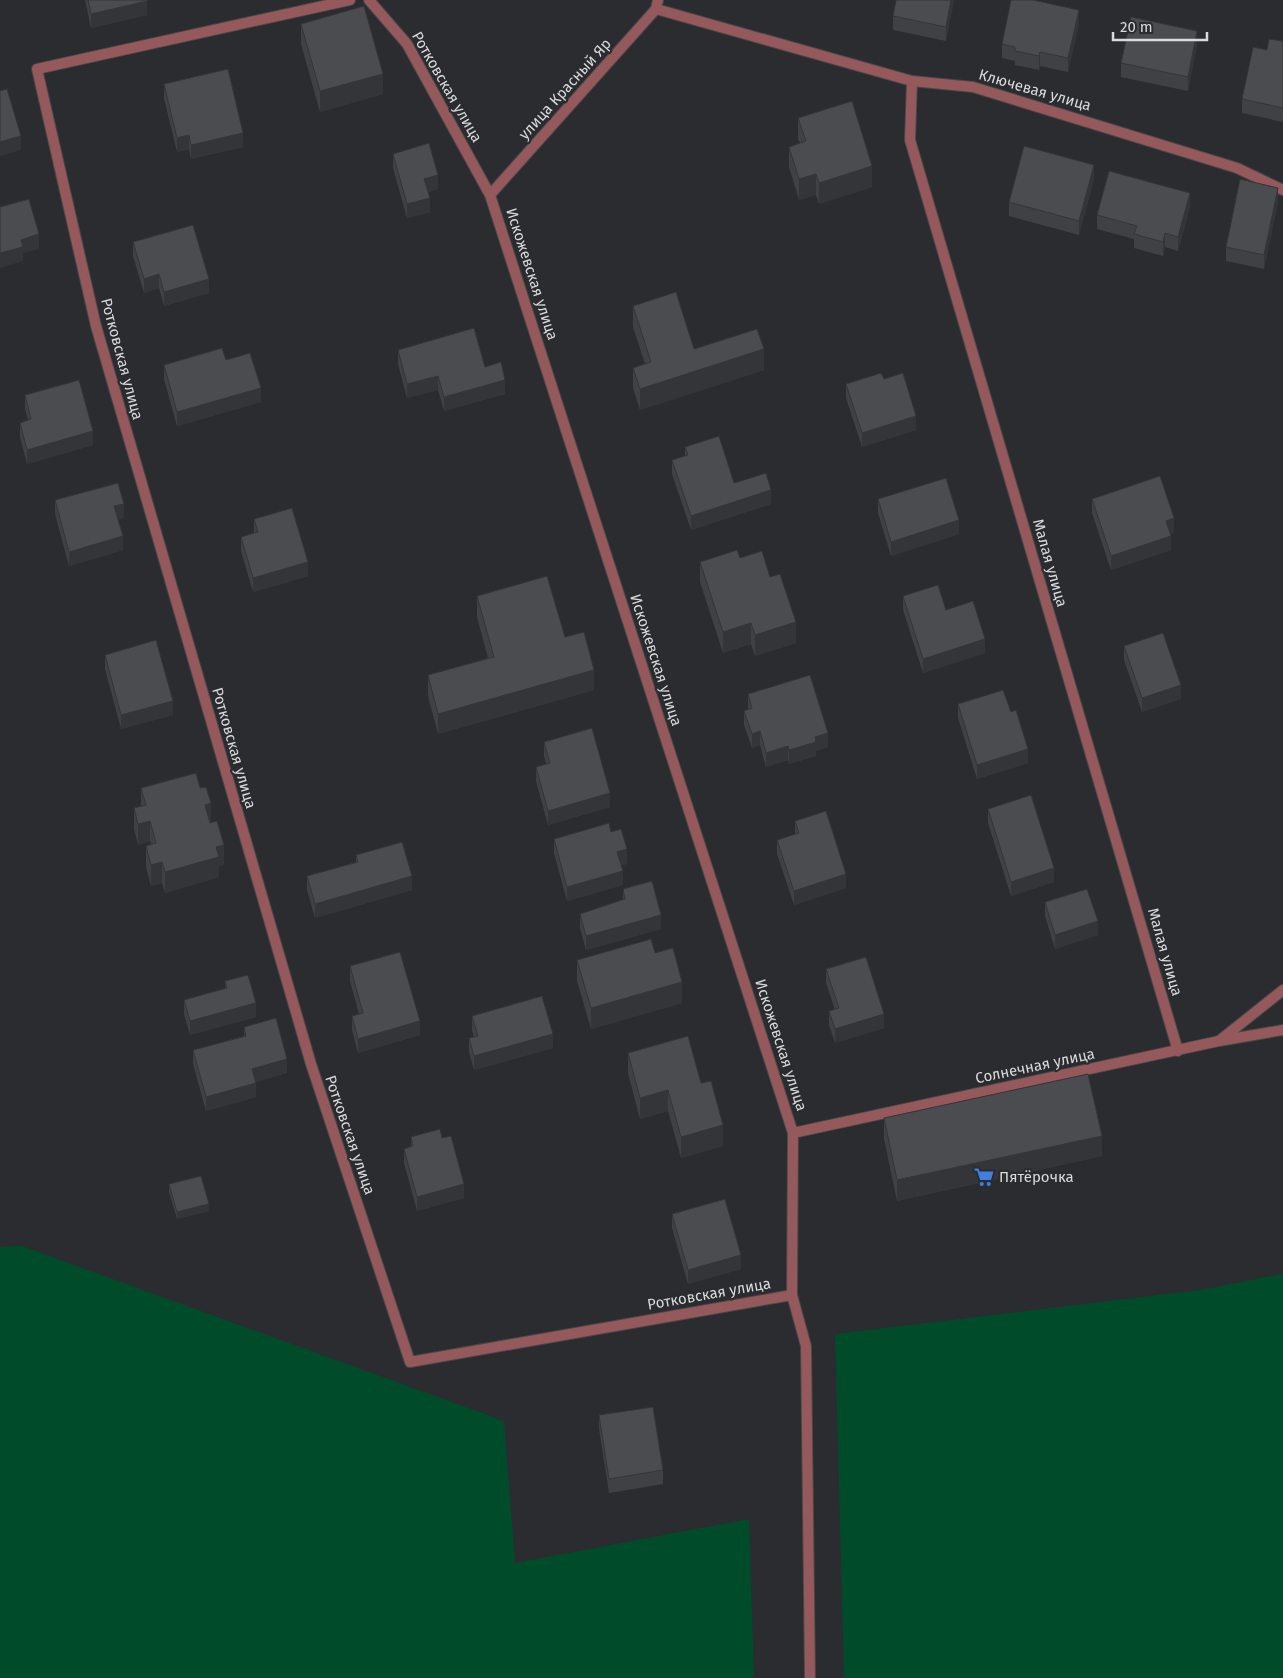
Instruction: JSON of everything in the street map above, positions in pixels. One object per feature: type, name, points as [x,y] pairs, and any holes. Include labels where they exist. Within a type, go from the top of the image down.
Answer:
[{"type":"street","name":"Ротковская улица","points":[[350,0],[38,69],[96,326],[310,1064],[410,1362],[792,1295]]},
{"type":"street","name":"Ротковская улица","points":[[369,0],[407,44],[490,195]]},
{"type":"street","name":"улица Красный Яр","points":[[490,195],[657,4]]},
{"type":"street","name":"Ключевая улица","points":[[657,4],[912,82],[973,87],[1237,168],[1283,190]]},
{"type":"street","name":"Малая улица","points":[[912,82],[910,140],[1178,1051]]},
{"type":"street","name":"Искожевская улица","points":[[490,195],[793,1133],[792,1295],[806,1346],[810,1678]]},
{"type":"street","points":[[1218,1041],[1283,990]]},
{"type":"street","name":"Солнечная улица","points":[[793,1133],[1218,1041],[1283,1030]]},
{"type":"green space","points":[[22,1246],[504,1421],[515,1563],[749,1519],[754,1678],[0,1678],[0,1247]]},
{"type":"green space","points":[[1283,1274],[1283,1678],[844,1678],[835,1334],[1200,1290]]},
{"type":"building","points":[[88,0],[147,0],[147,1],[91,14]]},
{"type":"building","points":[[896,0],[951,0],[946,27],[893,16]]},
{"type":"building","points":[[1011,0],[1033,0],[1079,10],[1068,58],[1040,52],[1039,56],[1015,51],[1015,47],[1002,44]]},
{"type":"building","points":[[364,6],[383,74],[320,91],[301,24]]},
{"type":"building","points":[[1131,17],[1197,31],[1188,77],[1121,63]]},
{"type":"building","points":[[1269,39],[1283,41],[1283,108],[1242,99],[1253,47],[1267,50]]},
{"type":"building","points":[[228,69],[243,133],[191,145],[189,135],[177,138],[164,84]]},
{"type":"building","points":[[7,89],[21,136],[0,142],[0,91]]},
{"type":"building","points":[[852,101],[872,166],[819,183],[816,174],[799,179],[789,147],[806,141],[798,118]]},
{"type":"building","points":[[429,143],[438,175],[424,179],[430,198],[407,204],[393,154]]},
{"type":"building","points":[[1024,146],[1094,165],[1079,221],[1009,202]]},
{"type":"building","points":[[1109,171],[1190,193],[1178,237],[1165,233],[1163,242],[1134,234],[1137,226],[1097,215]]},
{"type":"building","points":[[1240,179],[1278,188],[1264,255],[1226,247]]},
{"type":"building","points":[[29,199],[39,234],[21,240],[23,247],[0,253],[0,207]]},
{"type":"building","points":[[193,225],[209,279],[164,292],[159,274],[144,279],[133,242]]},
{"type":"building","points":[[676,292],[694,349],[757,329],[764,349],[640,389],[633,368],[651,362],[633,306]]},
{"type":"building","points":[[474,328],[485,367],[501,362],[505,380],[444,397],[438,376],[407,384],[398,350]]},
{"type":"building","points":[[222,348],[226,360],[250,353],[261,388],[177,412],[164,365]]},
{"type":"building","points":[[881,373],[884,379],[903,373],[916,416],[862,433],[846,384]]},
{"type":"building","points":[[79,380],[93,431],[27,450],[20,423],[31,419],[25,395]]},
{"type":"building","points":[[719,436],[734,483],[766,473],[771,490],[691,516],[672,460],[688,455],[685,447]]},
{"type":"building","points":[[1160,476],[1174,518],[1166,521],[1171,536],[1111,556],[1092,499]]},
{"type":"building","points":[[946,478],[959,520],[891,542],[878,499]]},
{"type":"building","points":[[118,483],[124,504],[114,506],[123,536],[69,552],[55,500]]},
{"type":"building","points":[[292,508],[308,562],[253,578],[241,537],[258,532],[254,519]]},
{"type":"building","points":[[737,550],[740,558],[762,551],[770,577],[780,574],[796,622],[755,635],[751,623],[723,632],[700,562]]},
{"type":"building","points":[[547,576],[565,637],[584,632],[594,670],[438,714],[428,675],[494,657],[477,596]]},
{"type":"building","points":[[938,585],[946,610],[973,601],[985,639],[923,659],[903,596]]},
{"type":"building","points":[[1163,633],[1181,685],[1142,698],[1124,646]]},
{"type":"building","points":[[156,640],[173,701],[121,715],[105,655]]},
{"type":"building","points":[[810,675],[828,733],[815,737],[816,742],[789,750],[788,746],[766,753],[760,731],[752,734],[744,711],[752,708],[748,694]]},
{"type":"building","points":[[1003,690],[1011,712],[1016,710],[1028,749],[977,765],[958,704]]},
{"type":"building","points":[[592,728],[610,793],[548,811],[536,767],[550,763],[544,742]]},
{"type":"building","points":[[196,773],[200,788],[206,787],[211,803],[205,805],[210,823],[217,821],[224,845],[216,847],[219,857],[165,872],[162,862],[151,865],[146,846],[156,843],[150,821],[138,824],[134,808],[146,805],[141,788]]},
{"type":"building","points":[[1031,795],[1054,868],[1011,882],[988,809]]},
{"type":"building","points":[[826,811],[846,874],[794,891],[777,840],[799,833],[795,821]]},
{"type":"building","points":[[609,823],[611,832],[621,829],[627,849],[617,852],[623,871],[567,887],[554,839]]},
{"type":"building","points":[[402,842],[412,876],[315,904],[307,876],[358,862],[356,855]]},
{"type":"building","points":[[652,881],[661,915],[586,936],[580,914],[625,899],[623,889]]},
{"type":"building","points":[[1087,889],[1098,921],[1055,935],[1045,902]]},
{"type":"building","points":[[651,939],[655,953],[673,948],[682,982],[591,1008],[577,960]]},
{"type":"building","points":[[400,952],[420,1021],[358,1039],[352,1016],[363,1013],[350,966]]},
{"type":"building","points":[[866,957],[884,1014],[835,1029],[829,1011],[839,1008],[826,969]]},
{"type":"building","points":[[248,975],[256,1003],[190,1021],[184,1000],[227,988],[225,981]]},
{"type":"building","points":[[542,996],[553,1034],[474,1056],[469,1038],[478,1036],[472,1016]]},
{"type":"building","points":[[276,1018],[287,1059],[252,1069],[256,1083],[206,1097],[193,1050],[246,1036],[244,1027]]},
{"type":"building","points":[[688,1036],[701,1083],[711,1081],[723,1125],[681,1137],[668,1090],[640,1098],[628,1053]]},
{"type":"building","points":[[1088,1074],[1102,1136],[897,1180],[884,1118]]},
{"type":"building","points":[[440,1129],[442,1138],[451,1136],[464,1184],[417,1197],[404,1149],[413,1146],[411,1137]]},
{"type":"building","points":[[201,1176],[209,1204],[177,1212],[169,1184]]},
{"type":"building","points":[[725,1199],[741,1255],[688,1270],[672,1214]]},
{"type":"building","points":[[653,1407],[663,1470],[609,1479],[599,1415]]},
{"type":"place","name":"Пятёрочка","points":[[984,1177]]}]
